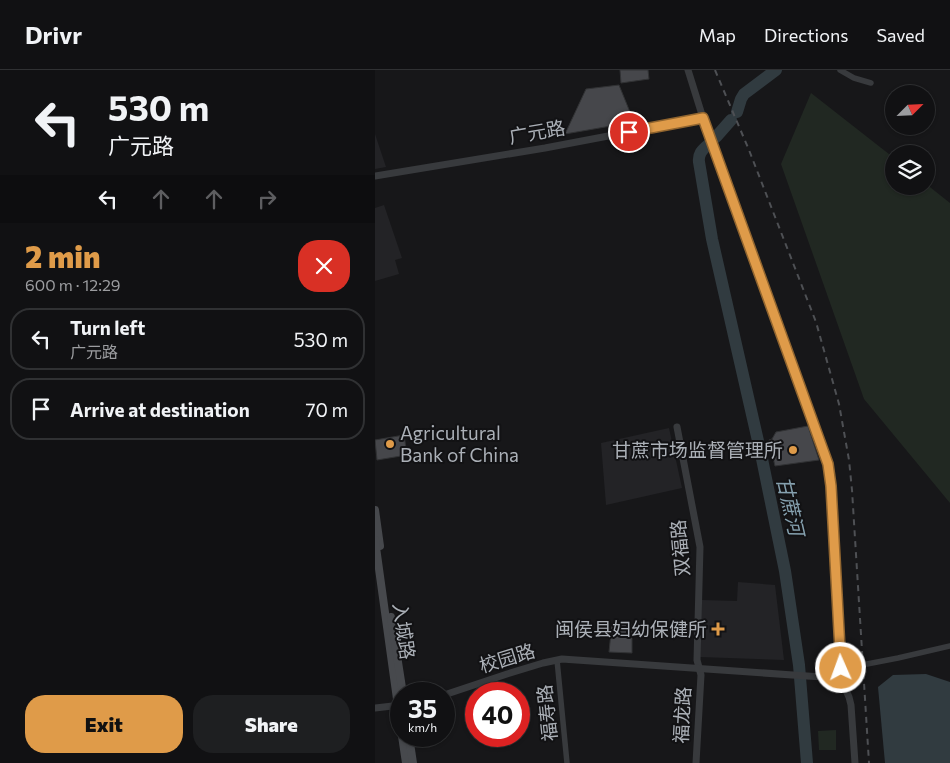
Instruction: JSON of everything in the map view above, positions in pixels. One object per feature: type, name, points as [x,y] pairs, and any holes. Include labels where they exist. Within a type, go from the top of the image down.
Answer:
[{"type":"main road","name":"入城路","points":[[375,510],[401,682]]},
{"type":"main road","name":"入城路","points":[[375,540],[397,682]]},
{"type":"main road","points":[[404,747],[406,763]]},
{"type":"main road","points":[[411,747],[413,763]]},
{"type":"street","points":[[688,70],[703,118],[828,464],[831,486],[841,678],[851,705],[855,763]]},
{"type":"street","points":[[840,70],[854,78],[871,83]]},
{"type":"street","name":"广元路","points":[[375,176],[545,148],[703,118]]},
{"type":"street","name":"双福路","points":[[677,427],[700,547],[697,660],[699,668]]},
{"type":"street","points":[[867,664],[950,646]]},
{"type":"street","name":"校园路","points":[[455,691],[507,674],[567,659],[841,678]]},
{"type":"street","name":"福寿路","points":[[557,660],[567,763]]},
{"type":"street","points":[[841,668],[858,665]]},
{"type":"street","name":"福龙路","points":[[696,763],[701,675],[699,668]]},
{"type":"street","points":[[375,708],[390,706]]},
{"type":"shaded area","points":[[811,93],[885,151],[885,195],[935,195],[935,191],[950,203],[950,503],[864,399],[781,164]]},
{"type":"shaded area","points":[[375,134],[386,167],[375,169]]},
{"type":"shaded area","points":[[384,205],[402,258],[395,260],[399,274],[375,281],[375,208]]},
{"type":"shaded area","points":[[669,428],[682,488],[606,505],[601,443]]},
{"type":"shaded area","points":[[738,582],[775,585],[784,660],[700,657],[702,600],[737,601]]},
{"type":"shaded area","points":[[926,674],[950,682],[950,763],[885,763],[878,687],[893,675]]},
{"type":"shaded area","points":[[836,730],[836,750],[819,750],[818,731]]},
{"type":"building","points":[[620,70],[648,70],[649,79],[621,83]]},
{"type":"building","points":[[619,85],[634,122],[565,134],[586,89]]},
{"type":"building","name":"甘蔗市场监督管理所","points":[[808,426],[819,460],[775,466],[769,440],[772,439],[776,432]]},
{"type":"building","name":"Agricultural Bank of China","points":[[404,435],[407,455],[377,460],[375,440]]},
{"type":"building","points":[[612,623],[632,625],[632,653],[609,652]]},
{"type":"waterway","name":"甘蔗河","points":[[737,112],[744,94],[776,70]]},
{"type":"waterway","name":"甘蔗河","points":[[716,137],[731,120]]},
{"type":"waterway","name":"甘蔗河","points":[[708,145],[701,152],[699,162],[712,239],[761,454],[785,571],[799,665],[807,763]]},
{"type":"railway","points":[[715,70],[749,150],[816,322],[839,404],[849,460],[852,490],[869,763]]},
{"type":"place","name":"Agricultural Bank of China","points":[[390,444]]},
{"type":"place","name":"甘蔗市场监督管理所","points":[[793,450]]},
{"type":"place","name":"闽侯县妇幼保健所","points":[[718,629]]},
{"type":"route","points":[[629,132],[703,118],[814,422],[830,471],[841,668]]}]
